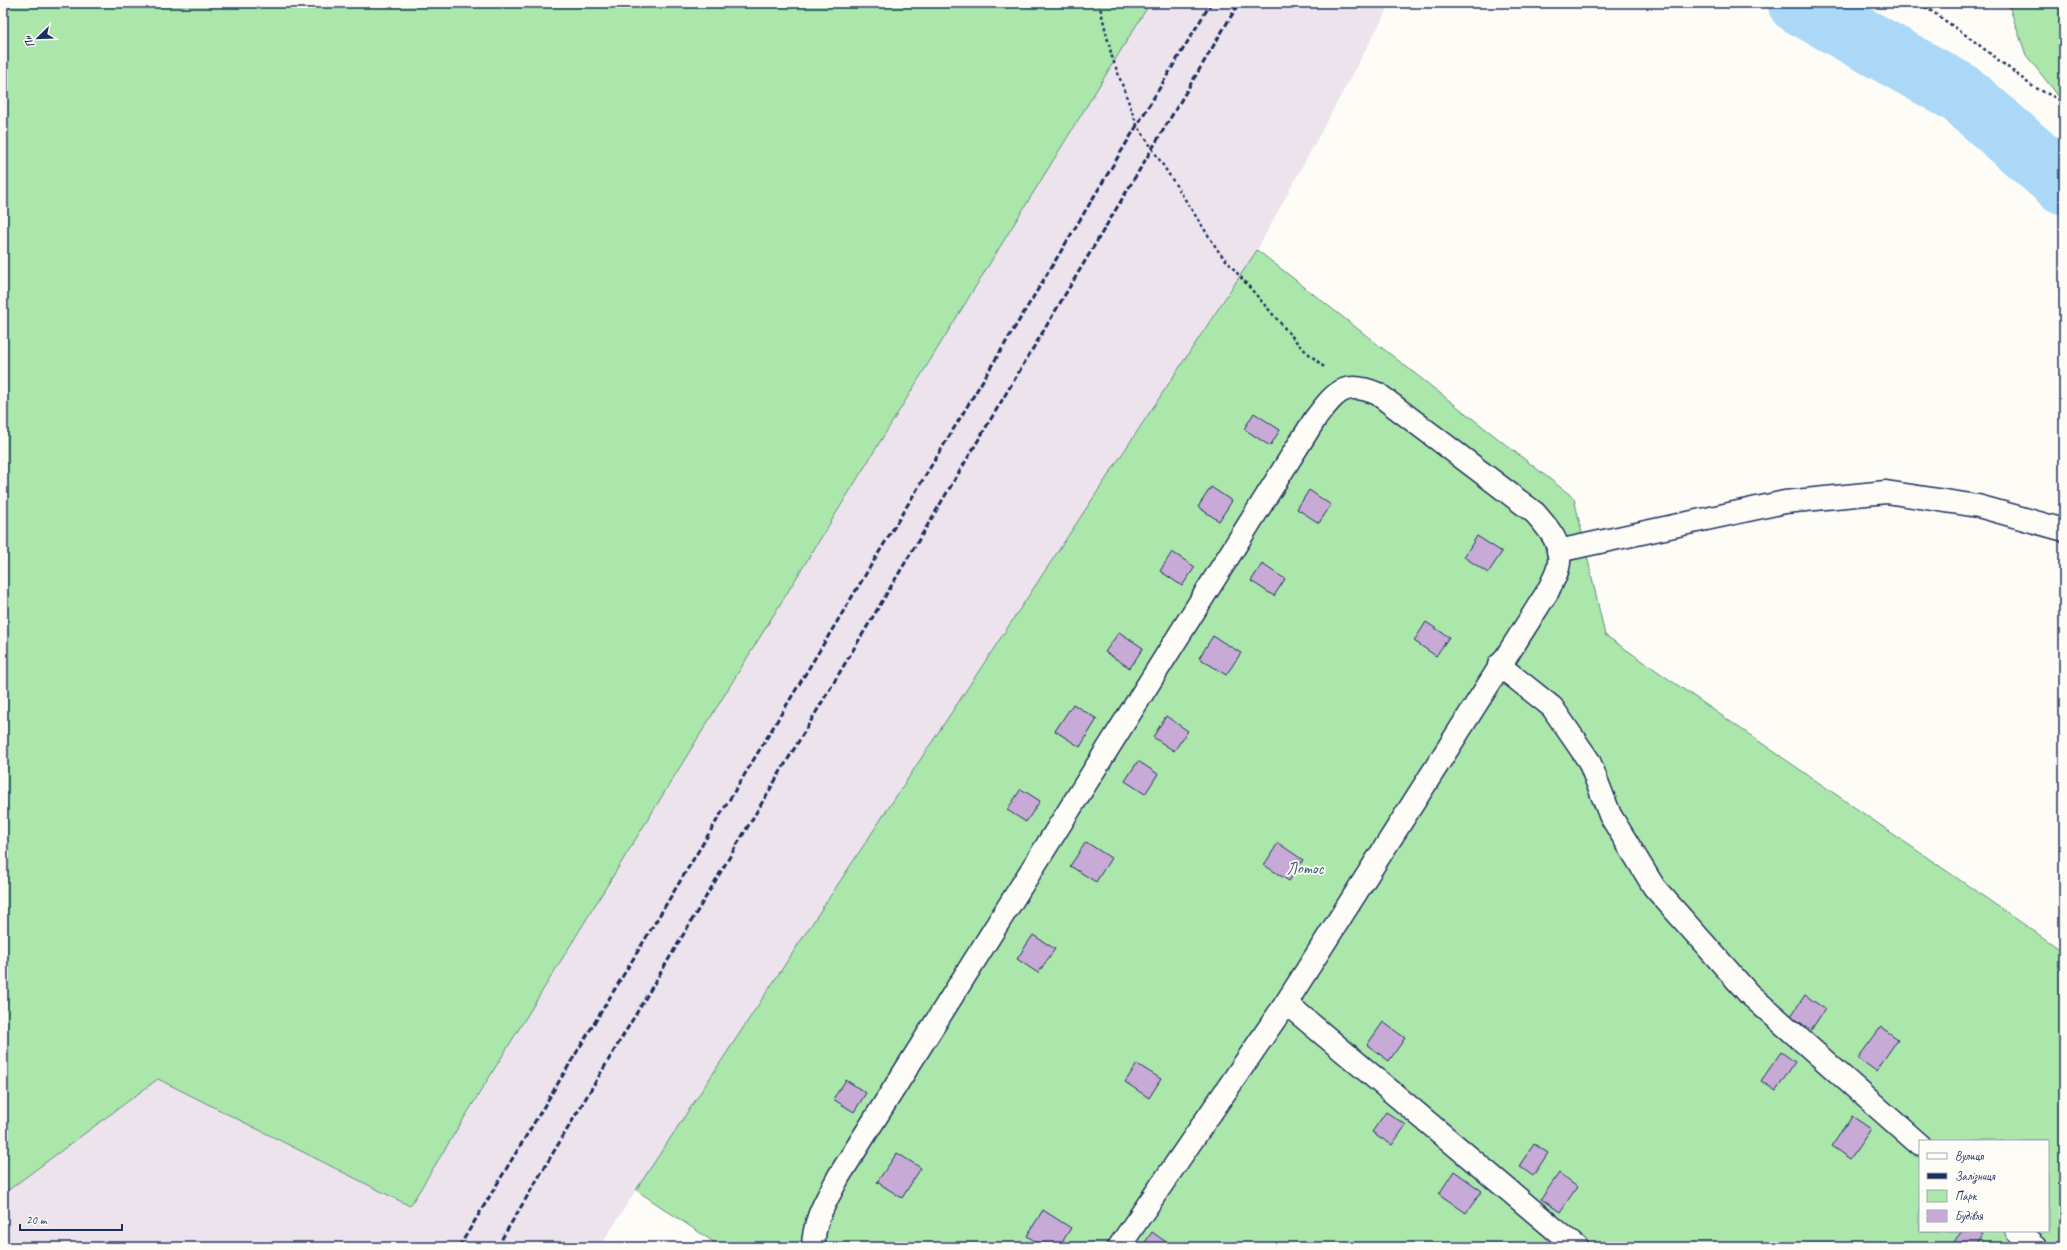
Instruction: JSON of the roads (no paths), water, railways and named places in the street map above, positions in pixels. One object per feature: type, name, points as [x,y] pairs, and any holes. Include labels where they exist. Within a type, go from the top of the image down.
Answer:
[{"type":"lane","points":[[813,1247],[813,1229],[839,1176],[1314,419],[1330,399],[1346,388],[1363,388],[1378,394],[1535,513],[1554,535],[1558,551],[1558,568],[1548,591],[1499,665],[1286,1003],[1120,1247]]},
{"type":"lane","points":[[1558,551],[1785,502],[1886,492],[1978,506],[2064,530]]},
{"type":"lane","points":[[1499,665],[1552,707],[1589,761],[1610,815],[1659,893],[1749,994],[1919,1144]]},
{"type":"lane","points":[[1286,1003],[1576,1247]]},
{"type":"lane","points":[[2018,1232],[2035,1247]]},
{"type":"waterway","points":[[1798,3],[1960,93],[2064,184]]},
{"type":"railway","points":[[459,1247],[1211,3]]},
{"type":"railway","points":[[497,1247],[1239,3]]},
{"type":"park label","name":"Лотос","points":[[1305,868]]}]
